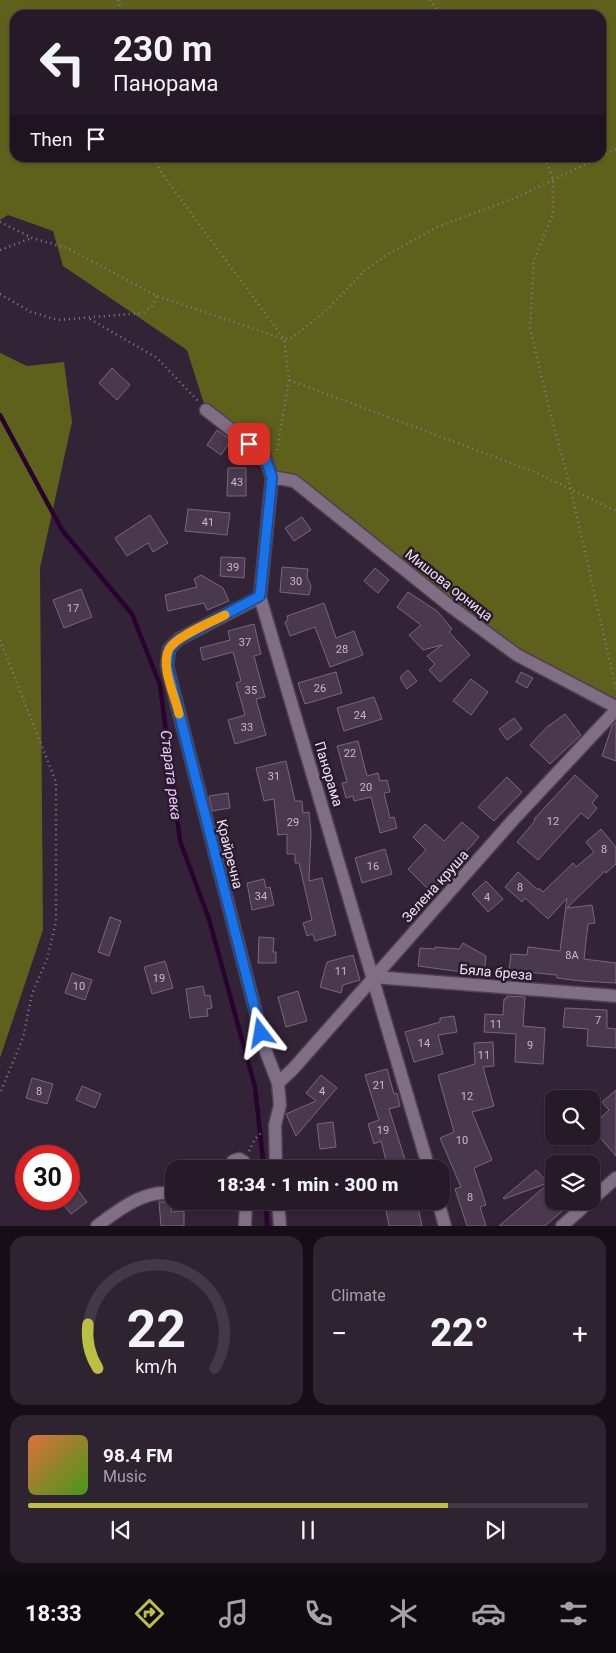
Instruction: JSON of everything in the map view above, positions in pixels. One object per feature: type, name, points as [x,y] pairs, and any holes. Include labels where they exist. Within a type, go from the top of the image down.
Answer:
[{"type":"street","name":"Панорама","points":[[206,410],[264,455],[272,477],[260,596],[374,977],[426,1160]]},
{"type":"street","name":"Мишова орница","points":[[272,477],[294,481],[450,606],[516,655],[616,708]]},
{"type":"street","name":"Крайречна","points":[[260,596],[179,639],[169,649],[167,666],[266,1052],[278,1083],[280,1105],[275,1125],[276,1160]]},
{"type":"street","name":"Зелена круша","points":[[278,1083],[293,1069],[514,819],[616,708]]},
{"type":"street","name":"Бяла бреза","points":[[374,977],[616,996]]},
{"type":"street","points":[[600,1192],[616,1178]]},
{"type":"street","points":[[97,1226],[141,1198],[165,1193]]},
{"type":"street","points":[[245,1226],[246,1210]]},
{"type":"street","points":[[279,1210],[280,1226]]},
{"type":"street","points":[[441,1210],[445,1226]]},
{"type":"street","points":[[562,1226],[580,1210]]},
{"type":"path","points":[[156,162],[163,174],[284,339],[289,380],[272,477]]},
{"type":"path","points":[[547,162],[553,179],[553,214],[534,260],[530,328],[571,490],[616,689]]},
{"type":"path","points":[[0,222],[32,238],[67,248],[157,296],[284,339],[292,338],[328,309],[365,270],[390,253],[437,227],[515,198],[589,162]]},
{"type":"path","points":[[0,250],[32,238]]},
{"type":"path","points":[[0,294],[31,312],[58,320],[143,313],[152,306],[157,296]]},
{"type":"path","points":[[88,319],[158,358],[206,410]]},
{"type":"path","points":[[289,380],[536,472],[616,511]]},
{"type":"path","points":[[0,640],[56,782],[56,922],[48,959],[32,994],[23,1038],[0,1093]]},
{"type":"path","points":[[248,1160],[255,1139],[266,1128],[275,1125]]},
{"type":"shaded area","points":[[0,0],[616,0],[616,707],[517,655],[295,481],[272,477],[206,410],[187,350],[63,266],[53,231],[8,215],[0,220]]},
{"type":"shaded area","points":[[0,353],[27,366],[64,362],[72,422],[40,568],[43,930],[0,1058]]},
{"type":"building","points":[[112,368],[130,385],[117,400],[99,383]]},
{"type":"building","points":[[217,430],[231,440],[221,455],[207,445]]},
{"type":"building","points":[[228,468],[246,468],[246,496],[227,496]]},
{"type":"building","points":[[188,509],[230,513],[227,535],[185,531]]},
{"type":"building","points":[[150,515],[168,543],[153,552],[148,543],[127,556],[115,538]]},
{"type":"building","points":[[302,517],[311,530],[294,541],[285,528]]},
{"type":"building","points":[[221,557],[245,558],[244,578],[220,576]]},
{"type":"building","points":[[282,567],[308,569],[307,577],[311,586],[309,595],[280,592]]},
{"type":"building","points":[[375,568],[389,580],[378,593],[364,581]]},
{"type":"building","points":[[201,575],[223,588],[229,601],[207,610],[204,603],[168,611],[165,595],[197,587],[194,579]]},
{"type":"building","points":[[81,589],[92,617],[64,628],[53,600]]},
{"type":"building","points":[[408,592],[437,611],[452,629],[449,632],[470,655],[440,682],[429,670],[435,664],[427,656],[442,645],[423,650],[409,635],[421,625],[397,607]]},
{"type":"building","points":[[324,603],[336,638],[354,631],[363,655],[330,667],[315,627],[290,636],[285,622],[288,620],[287,616]]},
{"type":"building","points":[[254,624],[261,654],[254,656],[265,697],[256,699],[266,735],[235,744],[228,720],[245,715],[236,683],[241,681],[233,652],[203,660],[200,648],[230,640],[228,631]]},
{"type":"building","points":[[408,670],[417,681],[407,689],[401,680],[401,676]]},
{"type":"building","points":[[336,672],[342,693],[305,704],[298,683]]},
{"type":"building","points":[[521,672],[533,678],[527,688],[516,682]]},
{"type":"building","points":[[471,679],[488,692],[471,715],[453,701]]},
{"type":"building","points":[[374,697],[382,719],[344,731],[337,708]]},
{"type":"building","points":[[565,714],[581,735],[550,764],[530,745],[547,727]]},
{"type":"building","points":[[514,718],[522,729],[507,740],[499,729]]},
{"type":"building","points":[[616,722],[616,761],[602,756],[612,726]]},
{"type":"building","points":[[358,741],[367,776],[378,773],[380,781],[387,780],[390,792],[384,793],[390,818],[394,817],[397,828],[380,833],[371,797],[354,801],[353,796],[346,798],[342,783],[347,782],[337,746]]},
{"type":"building","points":[[286,761],[295,801],[302,801],[303,813],[309,812],[311,832],[309,881],[322,878],[336,935],[315,941],[313,934],[307,936],[303,923],[312,920],[299,863],[295,863],[295,854],[287,854],[287,834],[278,835],[274,799],[264,801],[256,768]]},
{"type":"building","points":[[575,775],[598,796],[592,803],[597,808],[588,819],[581,813],[538,860],[517,842],[535,821],[534,819]]},
{"type":"building","points":[[507,777],[522,792],[494,821],[478,807]]},
{"type":"building","points":[[228,793],[230,808],[212,811],[209,796]]},
{"type":"building","points":[[462,822],[479,837],[431,892],[408,869],[426,850],[413,837],[425,824],[444,841]]},
{"type":"building","points":[[601,829],[616,847],[616,864],[606,873],[605,871],[567,908],[592,905],[595,923],[588,924],[584,959],[616,963],[616,983],[581,981],[557,978],[557,975],[527,972],[526,981],[508,979],[511,954],[527,955],[528,947],[560,951],[567,898],[548,919],[525,898],[522,902],[505,887],[518,872],[538,890],[539,888],[543,892],[573,863],[576,867],[594,852],[586,842]]},
{"type":"building","points":[[385,849],[392,874],[362,883],[355,858]]},
{"type":"building","points":[[264,879],[266,888],[270,887],[274,905],[252,910],[247,883]]},
{"type":"building","points":[[486,881],[503,899],[488,912],[472,894]]},
{"type":"building","points":[[110,917],[121,921],[109,956],[98,952]]},
{"type":"building","points":[[259,937],[274,938],[273,952],[276,952],[276,963],[258,963]]},
{"type":"building","points":[[463,943],[486,956],[484,975],[481,977],[469,976],[470,973],[418,966],[420,948],[459,949]]},
{"type":"building","points":[[353,955],[360,980],[343,985],[341,993],[320,987],[327,962]]},
{"type":"building","points":[[165,961],[173,988],[152,994],[144,967]]},
{"type":"building","points":[[72,973],[92,980],[85,1000],[65,993]]},
{"type":"building","points":[[203,986],[205,996],[210,995],[212,1008],[207,1009],[208,1016],[190,1018],[186,989]]},
{"type":"building","points":[[298,991],[307,1021],[286,1027],[278,997]]},
{"type":"building","points":[[507,996],[525,997],[523,1026],[545,1028],[543,1064],[515,1062],[516,1034],[484,1032],[485,1014],[503,1015],[504,999]]},
{"type":"building","points":[[565,1008],[607,1010],[607,1028],[616,1029],[616,1048],[587,1046],[588,1029],[563,1027]]},
{"type":"building","points":[[454,1016],[457,1032],[438,1035],[443,1054],[414,1062],[405,1032],[440,1022],[440,1018]]},
{"type":"building","points":[[493,1042],[494,1066],[483,1067],[494,1106],[472,1112],[492,1160],[474,1168],[486,1205],[480,1207],[486,1226],[467,1226],[455,1189],[461,1187],[440,1138],[454,1132],[438,1075],[475,1064],[474,1043]]},
{"type":"building","points":[[387,1069],[394,1094],[397,1093],[400,1106],[389,1109],[405,1160],[386,1160],[381,1141],[374,1144],[368,1124],[379,1120],[365,1075]]},
{"type":"building","points":[[321,1075],[337,1088],[296,1136],[286,1114],[316,1101],[306,1093]]},
{"type":"building","points":[[32,1078],[53,1084],[47,1104],[26,1098]]},
{"type":"building","points":[[82,1086],[101,1094],[95,1108],[76,1100]]},
{"type":"building","points":[[616,1090],[616,1156],[600,1137],[600,1118],[609,1110],[602,1102]]},
{"type":"building","points":[[333,1122],[336,1147],[320,1149],[317,1124]]},
{"type":"building","points":[[536,1170],[545,1180],[545,1184],[503,1198]]},
{"type":"building","points":[[545,1187],[545,1210],[564,1210],[545,1226],[499,1226]]},
{"type":"building","points":[[80,1193],[87,1202],[80,1207]]},
{"type":"building","points":[[159,1202],[165,1202],[165,1210],[171,1210],[171,1212],[184,1211],[184,1226],[161,1226]]},
{"type":"building","points":[[68,1210],[76,1210],[71,1214]]},
{"type":"building","points":[[386,1210],[419,1210],[422,1226],[389,1226]]},
{"type":"waterway","name":"Старата река","points":[[0,415],[62,530],[132,614],[160,685],[180,841],[209,919],[255,1087],[263,1160]]},
{"type":"waterway","name":"Старата река","points":[[266,1210],[267,1226]]},
{"type":"slow traffic","points":[[179,714],[167,666],[169,649],[179,639],[225,615]]},
{"type":"route","points":[[249,444],[264,455],[272,477],[260,596],[179,639],[169,649],[167,666],[261,1033]]}]
